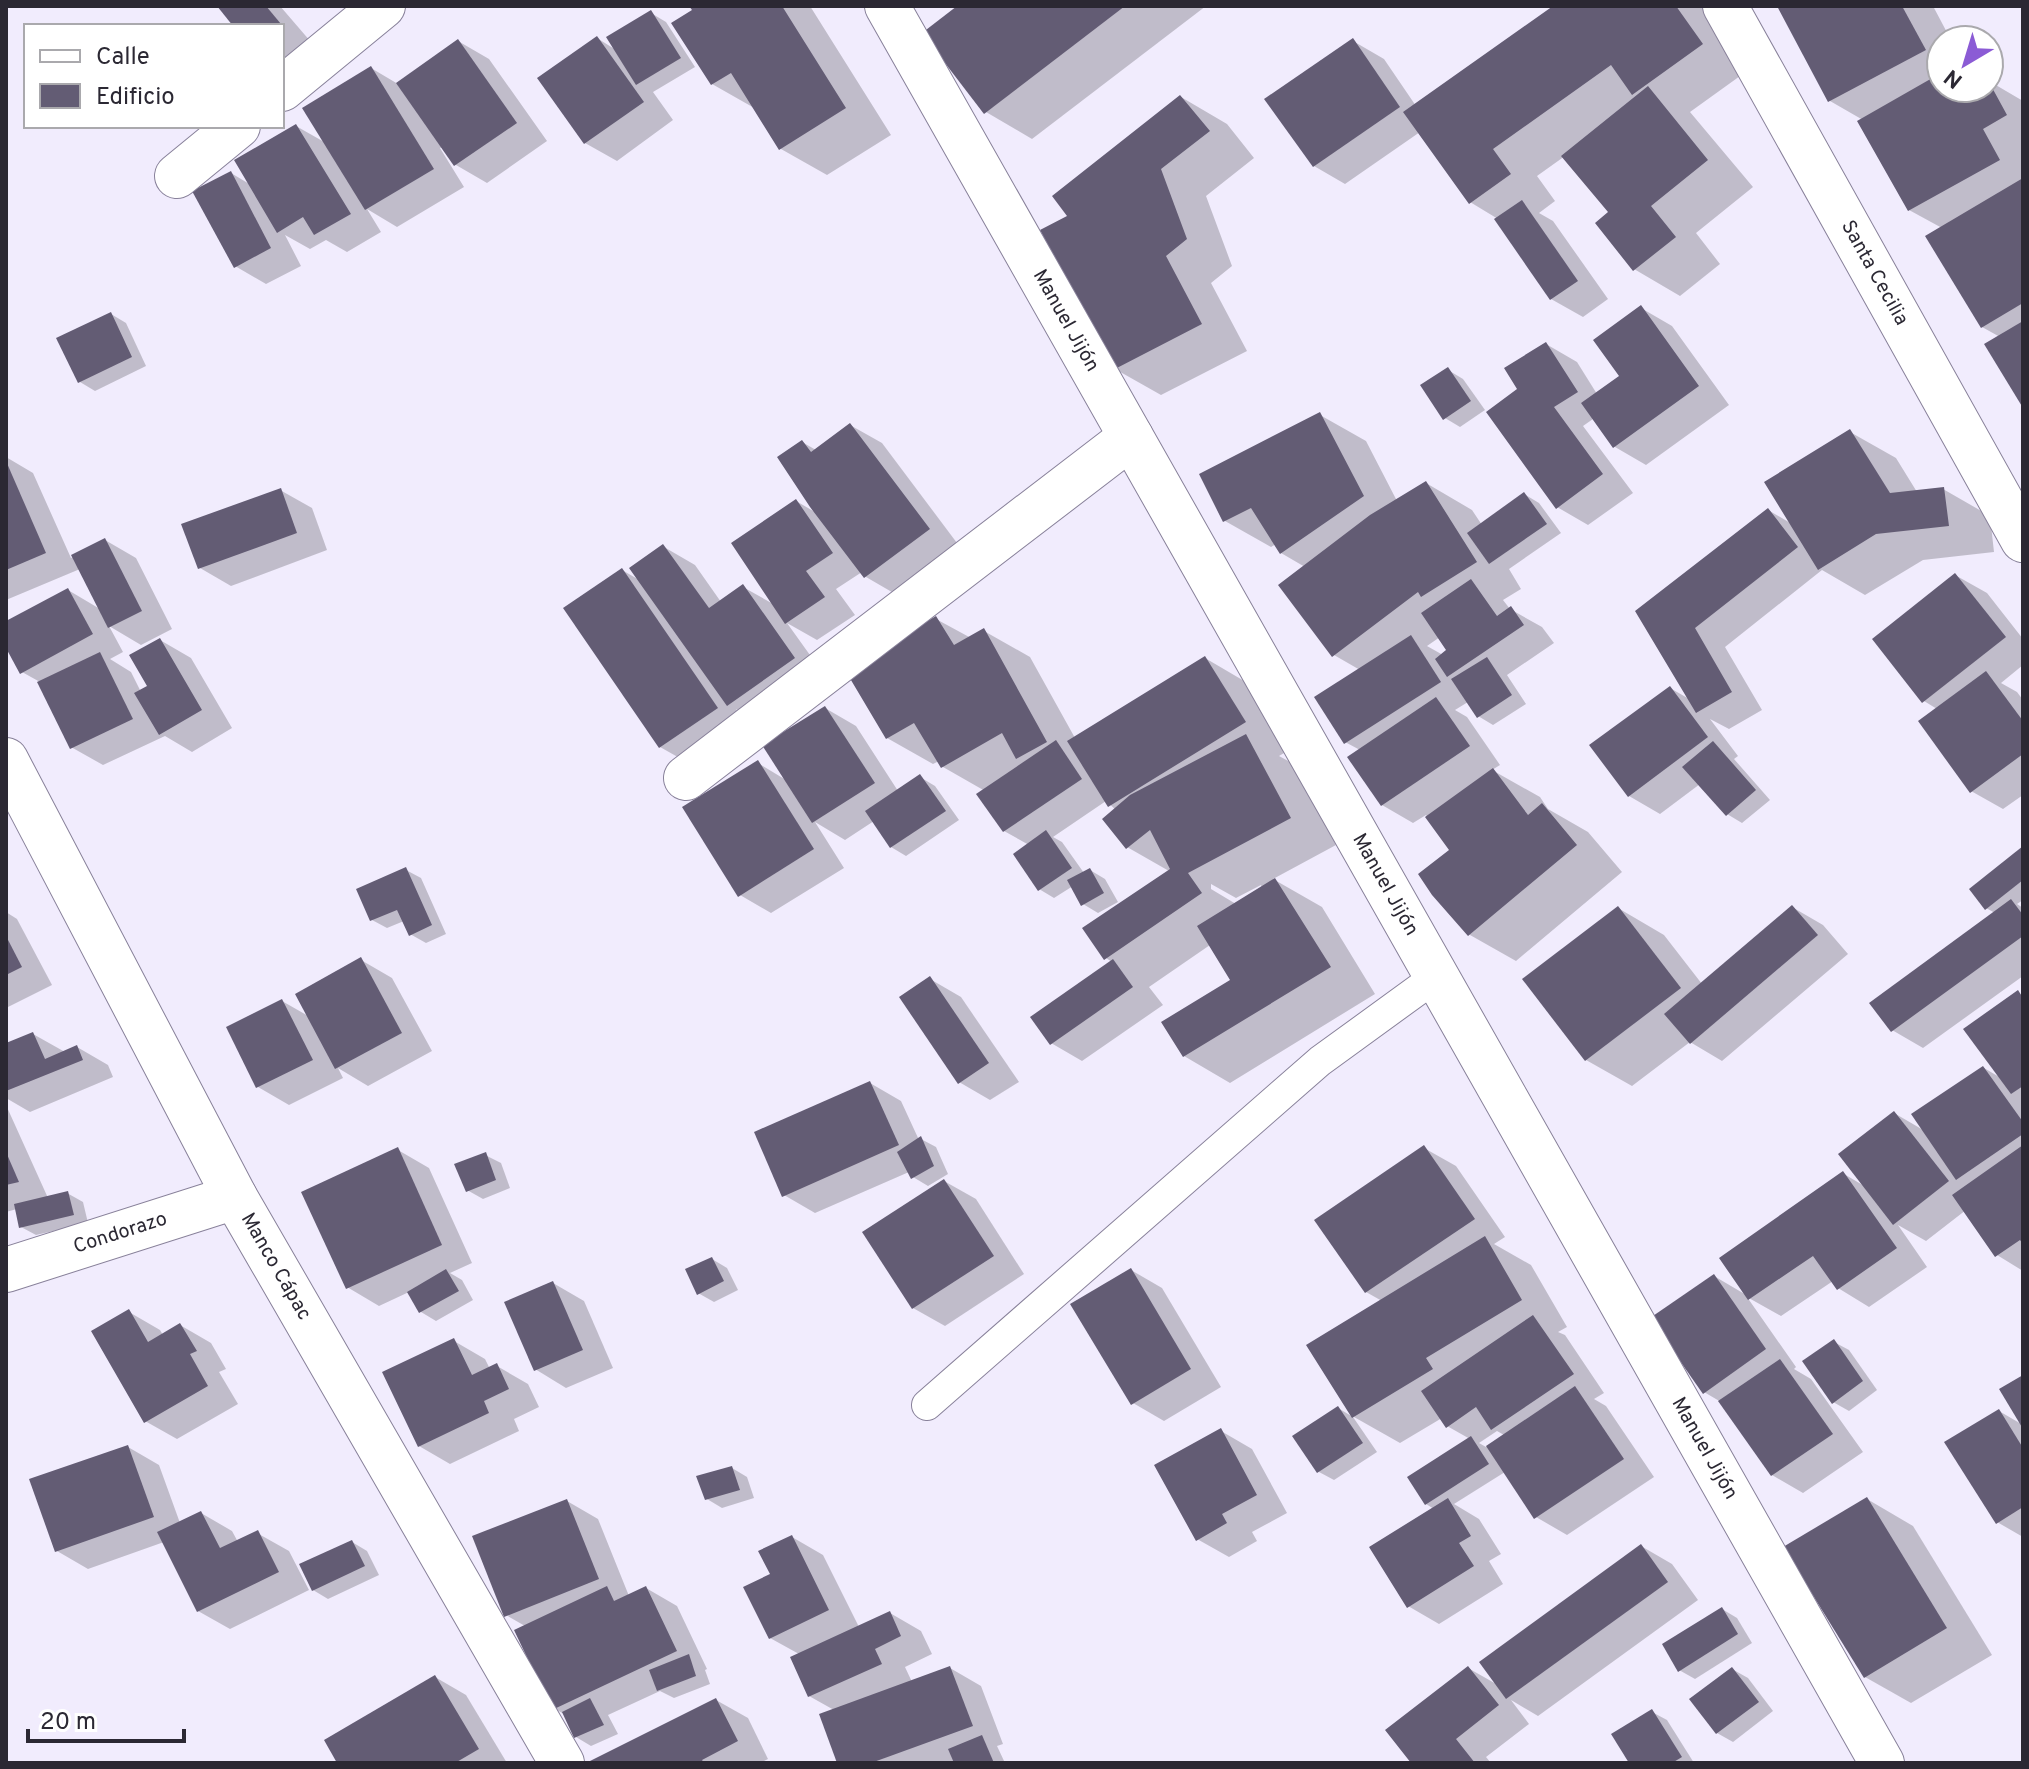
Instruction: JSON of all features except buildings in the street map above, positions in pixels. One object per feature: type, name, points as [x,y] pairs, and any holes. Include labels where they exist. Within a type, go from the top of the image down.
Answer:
[{"type":"street","points":[[284,87],[383,6]]},
{"type":"street","name":"Manuel Jijón","points":[[887,6],[1882,1763]]},
{"type":"street","name":"Santa Cecilia","points":[[1725,6],[2023,540]]},
{"type":"street","points":[[177,176],[236,128]]},
{"type":"street","points":[[686,778],[1131,437]]},
{"type":"street","name":"Manco Cápac","points":[[6,760],[235,1197],[562,1763]]},
{"type":"street","name":"Condorazo","points":[[6,1270],[235,1197]]},
{"type":"lane","points":[[927,1405],[1320,1061],[1437,976]]}]
